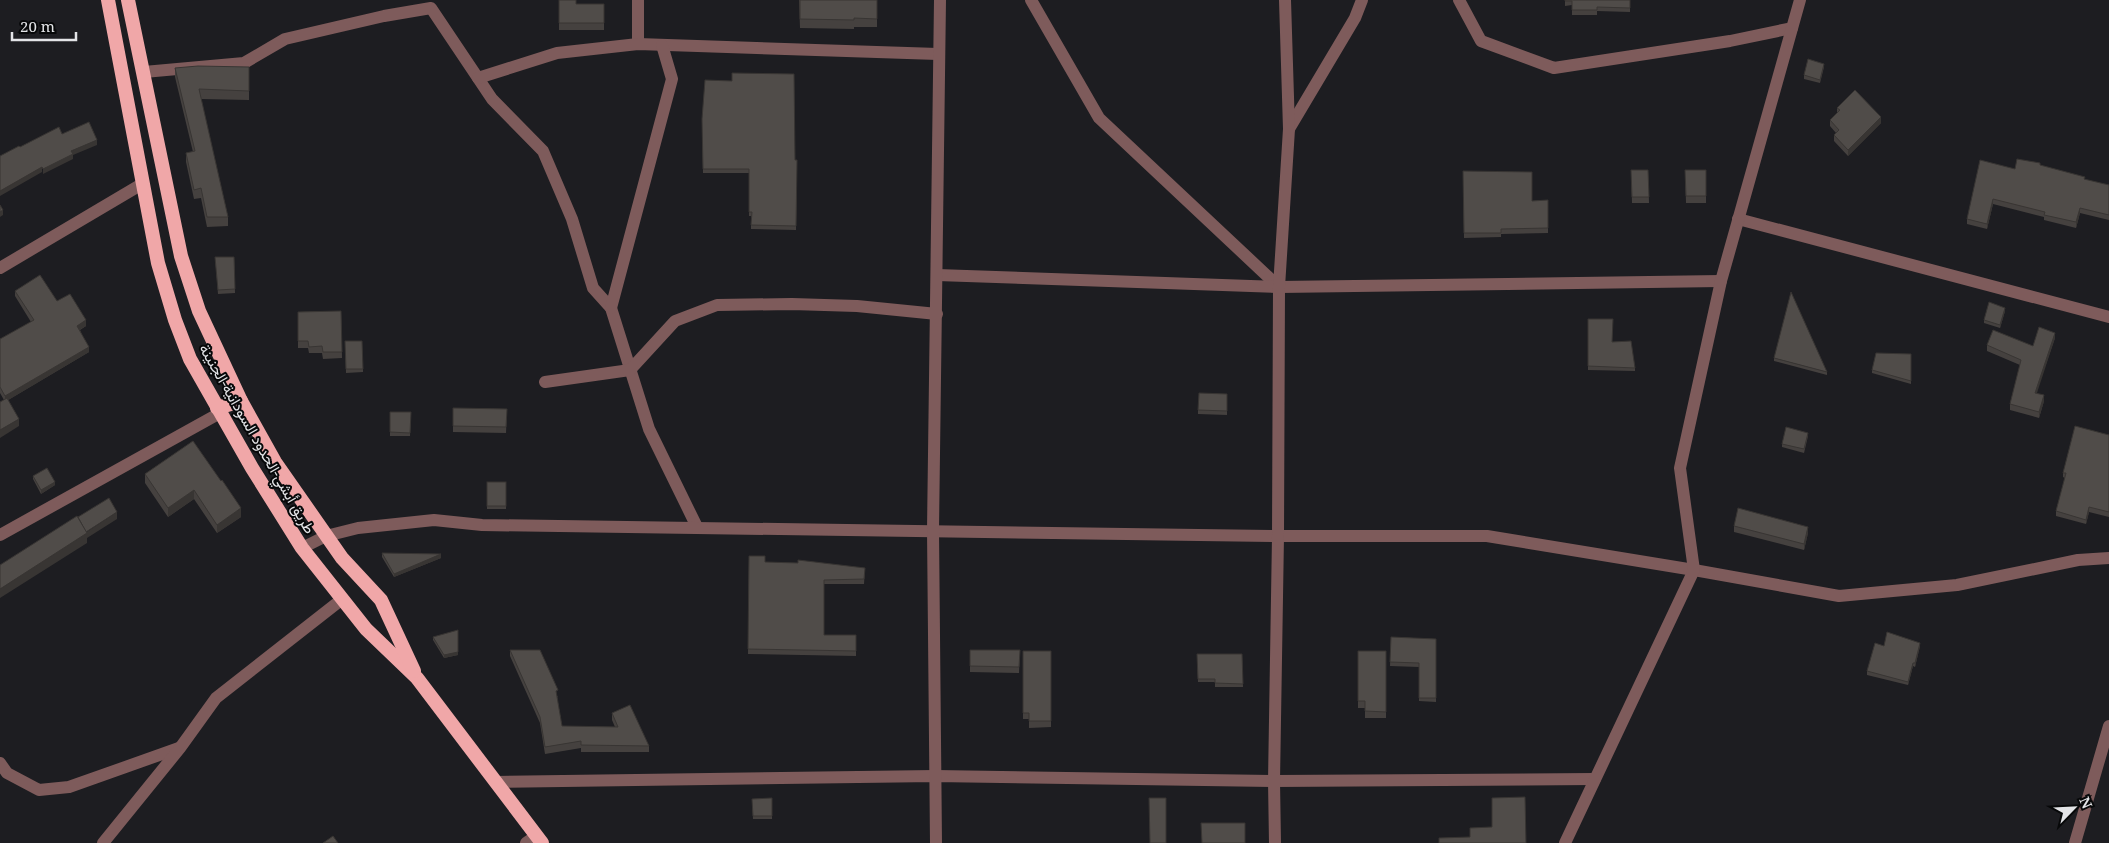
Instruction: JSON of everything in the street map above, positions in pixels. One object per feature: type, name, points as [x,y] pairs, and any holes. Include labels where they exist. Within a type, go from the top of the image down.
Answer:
[{"type":"highway","name":"طريق أبشي-الحدود السودانية-الجنينة","points":[[108,0],[158,264],[175,320],[190,359],[218,411],[302,548],[341,600],[366,629],[417,678]]},
{"type":"highway","points":[[128,0],[181,256],[199,311],[241,401],[275,462],[326,536],[342,558],[381,600],[417,678],[495,782],[534,841]]},
{"type":"highway","points":[[218,411],[241,401]]},
{"type":"street","points":[[638,0],[638,44]]},
{"type":"street","points":[[936,843],[934,530],[940,0]]},
{"type":"street","points":[[1031,0],[1099,118],[1279,287]]},
{"type":"street","points":[[1276,843],[1274,781],[1278,536],[1279,287],[1289,129],[1285,0]]},
{"type":"street","points":[[1289,129],[1355,18],[1362,0]]},
{"type":"street","points":[[1459,0],[1481,41],[1554,68],[1730,41],[1792,28]]},
{"type":"street","points":[[1565,843],[1694,570],[1680,468],[1721,281],[1800,0]]},
{"type":"street","points":[[144,72],[244,63],[285,40],[384,16],[431,8],[492,99],[543,151],[572,219],[593,288],[610,308],[649,429],[697,527]]},
{"type":"street","points":[[478,78],[558,53],[638,44],[938,54]]},
{"type":"street","points":[[610,308],[623,268],[672,79],[662,45]]},
{"type":"street","points":[[0,268],[142,184]]},
{"type":"street","points":[[1738,219],[2109,317]]},
{"type":"street","points":[[937,275],[1279,287],[1721,281]]},
{"type":"street","points":[[545,382],[630,370],[675,321],[717,305],[792,304],[857,306],[937,314]]},
{"type":"street","points":[[0,535],[218,411]]},
{"type":"street","points":[[302,548],[326,536],[358,528],[434,520],[482,525],[1278,536],[1487,536],[1839,596],[1957,585],[2078,560],[2109,558]]},
{"type":"street","points":[[103,843],[180,748],[216,698],[341,600]]},
{"type":"street","points":[[2076,843],[2109,726]]},
{"type":"street","points":[[0,763],[7,773],[40,790],[69,787],[180,748]]},
{"type":"street","points":[[495,782],[935,776],[1274,781],[1595,779]]},
{"type":"building","points":[[559,0],[576,0],[576,4],[604,4],[604,23],[559,23]]},
{"type":"building","points":[[800,0],[877,0],[877,19],[800,19]]},
{"type":"building","points":[[1565,0],[1630,0],[1630,8],[1597,7],[1597,10],[1572,10],[1572,1]]},
{"type":"building","points":[[1808,59],[1824,64],[1820,80],[1804,75]]},
{"type":"building","points":[[198,66],[249,67],[249,91],[199,89],[228,217],[207,217],[201,188],[194,190],[186,153],[195,151],[175,68]]},
{"type":"building","points":[[732,73],[794,74],[795,160],[797,160],[796,226],[751,225],[752,212],[749,212],[749,169],[703,169],[702,119],[705,80],[732,81]]},
{"type":"building","points":[[1855,90],[1881,117],[1848,150],[1834,135],[1839,130],[1830,120],[1840,110],[1837,108]]},
{"type":"building","points":[[89,122],[97,140],[71,151],[73,154],[43,169],[42,167],[0,191],[0,156],[59,127],[62,134]]},
{"type":"building","points":[[2017,159],[2040,163],[2040,165],[2109,185],[2109,215],[2080,208],[2076,222],[2044,215],[2045,212],[1993,199],[1987,224],[1967,219],[1980,160],[2015,169]]},
{"type":"building","points":[[1631,170],[1648,170],[1649,197],[1632,197]]},
{"type":"building","points":[[1685,170],[1706,170],[1706,196],[1686,196]]},
{"type":"building","points":[[1463,171],[1532,172],[1532,201],[1548,200],[1548,228],[1501,229],[1501,233],[1464,233]]},
{"type":"building","points":[[215,257],[234,257],[235,289],[218,290]]},
{"type":"building","points":[[40,275],[57,301],[70,294],[86,320],[77,326],[89,347],[5,396],[0,387],[0,339],[34,320],[15,291]]},
{"type":"building","points":[[1791,292],[1827,372],[1774,358]]},
{"type":"building","points":[[1989,302],[2005,308],[2000,325],[1984,320]]},
{"type":"building","points":[[341,311],[342,352],[323,352],[322,346],[309,347],[308,341],[298,341],[298,312]]},
{"type":"building","points":[[1588,319],[1613,319],[1612,342],[1631,341],[1635,368],[1588,366]]},
{"type":"building","points":[[2039,327],[2055,333],[2035,393],[2044,395],[2039,412],[2010,404],[2021,360],[1987,345],[1993,330],[2033,346]]},
{"type":"building","points":[[345,341],[362,341],[363,369],[346,369]]},
{"type":"building","points":[[1876,353],[1911,354],[1911,381],[1872,370]]},
{"type":"building","points":[[1199,393],[1227,394],[1227,411],[1198,410]]},
{"type":"building","points":[[7,398],[19,419],[0,430],[0,402]]},
{"type":"building","points":[[453,408],[507,409],[506,427],[453,426]]},
{"type":"building","points":[[390,412],[411,412],[410,433],[390,432]]},
{"type":"building","points":[[2075,426],[2109,435],[2109,512],[2089,507],[2086,520],[2056,511]]},
{"type":"building","points":[[1786,427],[1808,433],[1804,449],[1782,444]]},
{"type":"building","points":[[193,441],[241,508],[217,525],[194,490],[168,508],[145,474]]},
{"type":"building","points":[[47,468],[55,482],[41,490],[33,476]]},
{"type":"building","points":[[487,482],[506,482],[506,506],[487,506]]},
{"type":"building","points":[[109,498],[117,512],[86,532],[78,517]]},
{"type":"building","points":[[1738,508],[1808,527],[1804,544],[1734,526]]},
{"type":"building","points":[[77,516],[87,533],[0,589],[0,565]]},
{"type":"building","points":[[382,553],[441,554],[394,574]]},
{"type":"building","points":[[749,556],[765,556],[765,562],[798,563],[798,560],[865,568],[864,579],[824,580],[824,635],[856,635],[856,651],[748,649]]},
{"type":"building","points":[[458,630],[458,652],[444,655],[433,637]]},
{"type":"building","points":[[1887,632],[1920,643],[1908,682],[1867,671],[1875,643],[1884,646]]},
{"type":"building","points":[[1391,637],[1436,639],[1436,698],[1419,698],[1419,663],[1390,662]]},
{"type":"building","points":[[510,650],[540,650],[558,690],[556,691],[562,726],[618,727],[612,713],[630,705],[649,746],[581,745],[581,741],[545,747],[540,717]]},
{"type":"building","points":[[970,650],[1020,650],[1019,667],[970,666]]},
{"type":"building","points":[[1023,651],[1051,651],[1051,721],[1029,721],[1029,713],[1023,713]]},
{"type":"building","points":[[1358,651],[1386,651],[1386,712],[1365,711],[1365,701],[1358,701]]},
{"type":"building","points":[[1197,654],[1242,654],[1243,684],[1215,683],[1215,679],[1198,679]]},
{"type":"building","points":[[1525,797],[1526,843],[1439,843],[1439,838],[1470,837],[1470,828],[1492,827],[1492,798]]},
{"type":"building","points":[[772,798],[772,816],[753,816],[752,799]]},
{"type":"building","points":[[1149,798],[1166,798],[1166,843],[1150,843]]},
{"type":"building","points":[[1201,823],[1245,823],[1245,843],[1202,843]]},
{"type":"building","points":[[333,836],[338,843],[323,843]]}]
